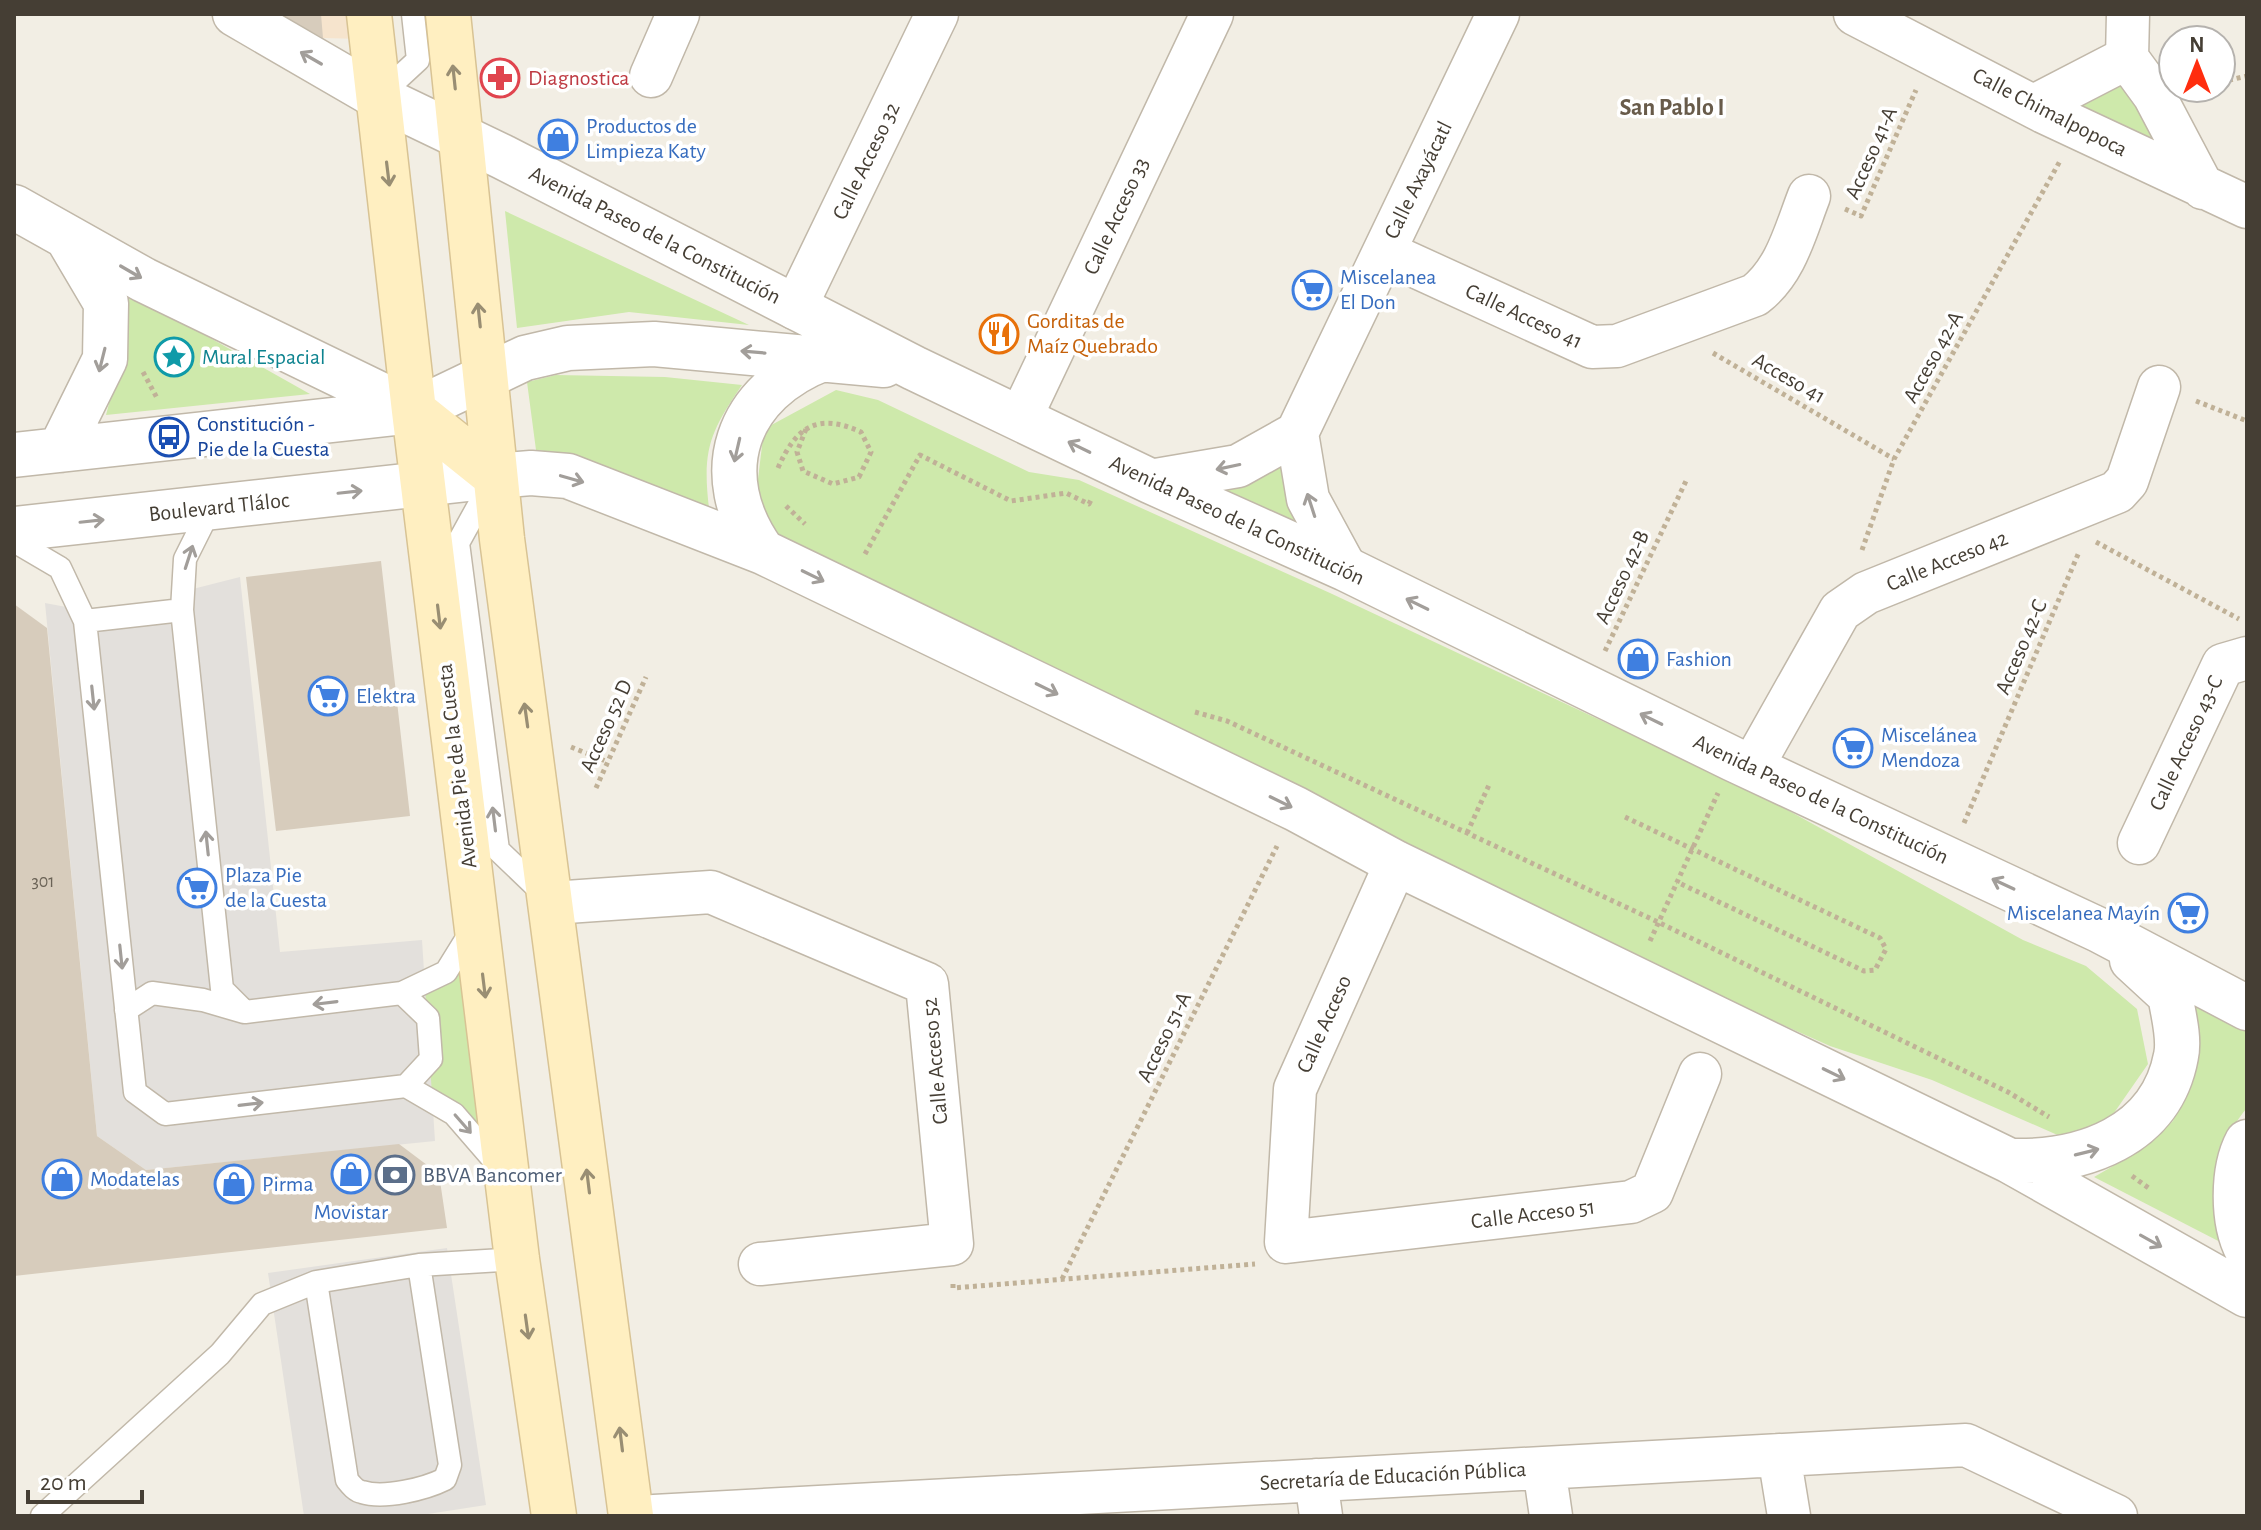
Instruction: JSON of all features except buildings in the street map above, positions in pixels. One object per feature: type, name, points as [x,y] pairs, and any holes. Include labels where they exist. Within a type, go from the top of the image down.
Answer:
[{"type":"main road","name":"Avenida Pie de la Cuesta","points":[[369,14],[517,1259],[554,1516]]},
{"type":"main road","points":[[440,15],[460,136],[495,476],[631,1516]]},
{"type":"main road","points":[[414,411],[495,476]]},
{"type":"street","name":"Avenida Paseo de la Constitución","points":[[235,14],[378,97],[914,368],[1150,481],[1346,569],[1742,763],[2099,930],[2247,1008]]},
{"type":"street","points":[[651,76],[678,14]]},
{"type":"street","name":"Calle Acceso 32","points":[[795,308],[937,14]]},
{"type":"street","name":"Calle Acceso 33","points":[[1020,419],[1212,14]]},
{"type":"street","name":"Calle Axayácatl","points":[[1297,433],[1498,14]]},
{"type":"street","name":"Calle Chimalpopoca","points":[[1855,14],[2078,128],[2247,207]]},
{"type":"street","points":[[2128,14],[2127,58],[2154,95],[2203,188]]},
{"type":"street","points":[[2034,106],[2127,58]]},
{"type":"street","name":"Calle Acceso 41","points":[[1384,252],[1592,347],[1617,346],[1755,295],[1770,283],[1784,261],[1809,196]]},
{"type":"street","points":[[14,207],[144,280],[414,411]]},
{"type":"street","points":[[60,450],[105,359],[106,303],[67,237]]},
{"type":"street","points":[[14,455],[414,411],[525,358],[568,348],[654,344],[914,368]]},
{"type":"street","points":[[763,552],[740,512],[734,477],[738,443],[753,410],[779,381],[825,358]]},
{"type":"street","name":"Calle Acceso 42","points":[[1742,763],[1840,611],[1866,593],[2082,522],[2117,492],[2127,481],[2159,387]]},
{"type":"street","points":[[1150,481],[1238,466],[1297,433],[1308,499],[1346,569]]},
{"type":"street","points":[[495,476],[531,473],[568,476],[763,552],[1296,809],[1396,863],[2010,1161],[2247,1295]]},
{"type":"street","name":"Boulevard Tláloc","points":[[14,529],[495,476]]},
{"type":"street","name":"Calle Acceso 43-C","points":[[2139,843],[2223,665],[2247,658]]},
{"type":"street","name":"Calle Acceso","points":[[1286,1242],[1295,1089],[1396,863]]},
{"type":"street","name":"Calle Acceso 52","points":[[552,903],[711,892],[927,984],[952,1244]]},
{"type":"street","points":[[2010,1161],[2038,1162],[2098,1150],[2123,1138],[2148,1116],[2177,1055],[2170,995],[2099,930]]},
{"type":"street","name":"Calle Acceso 51","points":[[1286,1242],[1631,1202],[1652,1192],[1700,1074]]},
{"type":"street","points":[[2247,1142],[2236,1187],[2242,1240],[2247,1250]]},
{"type":"street","points":[[760,1264],[952,1244]]},
{"type":"street","name":"Secretaría de Educación Pública","points":[[654,1516],[1318,1498],[1544,1468],[1966,1445],[2116,1516]]},
{"type":"street","points":[[1779,1455],[1789,1516]]},
{"type":"street","points":[[1544,1468],[1551,1516]]},
{"type":"lane","points":[[378,97],[418,60],[440,15]]},
{"type":"lane","points":[[211,507],[185,559],[182,610],[222,989],[245,1012]]},
{"type":"lane","points":[[14,541],[60,568],[85,621],[135,1092],[165,1114],[406,1086],[454,1114],[507,1177]]},
{"type":"lane","points":[[85,621],[182,610]]},
{"type":"lane","points":[[126,1010],[152,993],[203,1000],[245,1012],[402,993],[446,972],[476,923]]},
{"type":"lane","points":[[402,993],[428,1018],[431,1059],[406,1086]]},
{"type":"lane","points":[[42,1516],[220,1354],[262,1304],[316,1282],[419,1265],[517,1259]]},
{"type":"lane","points":[[316,1282],[347,1480],[359,1492],[376,1493],[432,1485],[445,1479],[450,1465],[419,1265]]},
{"type":"path","name":"Acceso 41-A","points":[[1809,196],[1861,216],[1933,53]]},
{"type":"path","name":"Acceso 42-A","points":[[1840,611],[1894,459],[2078,128]]},
{"type":"path","name":"Acceso 41","points":[[1667,326],[1894,459]]},
{"type":"path","points":[[2159,387],[2247,421]]},
{"type":"path","points":[[773,479],[789,442],[806,429],[820,422],[842,423],[861,432],[871,452],[859,477],[833,484],[803,471],[797,452],[806,429]]},
{"type":"path","points":[[865,554],[920,455],[1011,501],[1066,493],[1089,504],[1108,461]]},
{"type":"path","name":"Acceso 42-B","points":[[1588,688],[1686,481]]},
{"type":"path","points":[[780,499],[809,529]]},
{"type":"path","points":[[2082,522],[2247,624]]},
{"type":"path","name":"Acceso 42-C","points":[[1949,859],[2082,522]]},
{"type":"path","points":[[851,548],[878,561]]},
{"type":"path","name":"Acceso 52 D","points":[[596,788],[646,677]]},
{"type":"path","points":[[1182,708],[1227,721],[1658,922],[2008,1092],[2098,1150],[2156,1194]]},
{"type":"path","points":[[1631,977],[1692,849],[1742,763]]},
{"type":"path","points":[[1467,833],[1489,785]]},
{"type":"path","name":"Acceso 51-A","points":[[1062,1279],[1296,809]]},
{"type":"path","points":[[1625,817],[1880,938],[1886,949],[1875,970],[1864,971],[1677,882]]},
{"type":"path","points":[[952,1244],[953,1288],[1284,1262],[1286,1242]]},
{"type":"shaded area","points":[[280,14],[360,14],[362,39],[323,38]]},
{"type":"shaded area","points":[[240,577],[280,952],[422,940],[435,1141],[146,1170],[97,1136],[45,603],[114,616],[148,613],[181,592]]},
{"type":"shaded area","points":[[447,1248],[486,1505],[415,1516],[304,1516],[268,1273]]},
{"type":"green space","points":[[2127,61],[2166,152],[2048,103]]},
{"type":"green space","points":[[505,211],[749,325],[629,312],[517,328]]},
{"type":"green space","points":[[123,289],[310,394],[106,415],[129,327]]},
{"type":"green space","points":[[556,375],[665,377],[742,385],[722,416],[711,442],[707,471],[709,508],[576,455],[536,450],[527,382]]},
{"type":"green space","points":[[836,390],[878,400],[1029,472],[1079,480],[1330,593],[1762,796],[2023,940],[2086,966],[2137,1009],[2148,1064],[2107,1123],[2062,1137],[1932,1080],[1830,1046],[1674,976],[780,541],[756,496],[764,429]]},
{"type":"green space","points":[[1282,459],[1303,530],[1207,491]]},
{"type":"green space","points":[[476,923],[507,1177],[406,1086],[402,993],[446,972]]},
{"type":"green space","points":[[2188,1001],[2247,1030],[2247,1108],[2227,1141],[2220,1173],[2226,1245],[2094,1177],[2134,1154],[2173,1121],[2196,1060]]},
{"type":"place","name":"Diagnostica","points":[[500,78]]},
{"type":"place","name":"Productos de Limpieza Katy","points":[[558,139]]},
{"type":"place","name":"Miscelanea El Don","points":[[1312,290]]},
{"type":"place","name":"Gorditas de Maíz Quebrado","points":[[999,334]]},
{"type":"place","name":"Mural Espacial","points":[[174,357]]},
{"type":"place","name":"Constitución - Pie de la Cuesta","points":[[169,437]]},
{"type":"place","name":"Fashion","points":[[1638,659]]},
{"type":"place","name":"Elektra","points":[[328,696]]},
{"type":"place","name":"Miscelánea Mendoza","points":[[1853,748]]},
{"type":"place","name":"Plaza Pie de la Cuesta","points":[[197,888]]},
{"type":"place","name":"Miscelanea Mayín","points":[[2188,913]]},
{"type":"place","name":"Movistar","points":[[351,1174]]},
{"type":"place","name":"BBVA Bancomer","points":[[395,1175]]},
{"type":"place","name":"Modatelas","points":[[62,1179]]},
{"type":"place","name":"Pirma","points":[[234,1184]]},
{"type":"district","name":"San Pablo I","points":[[1672,108]]}]
